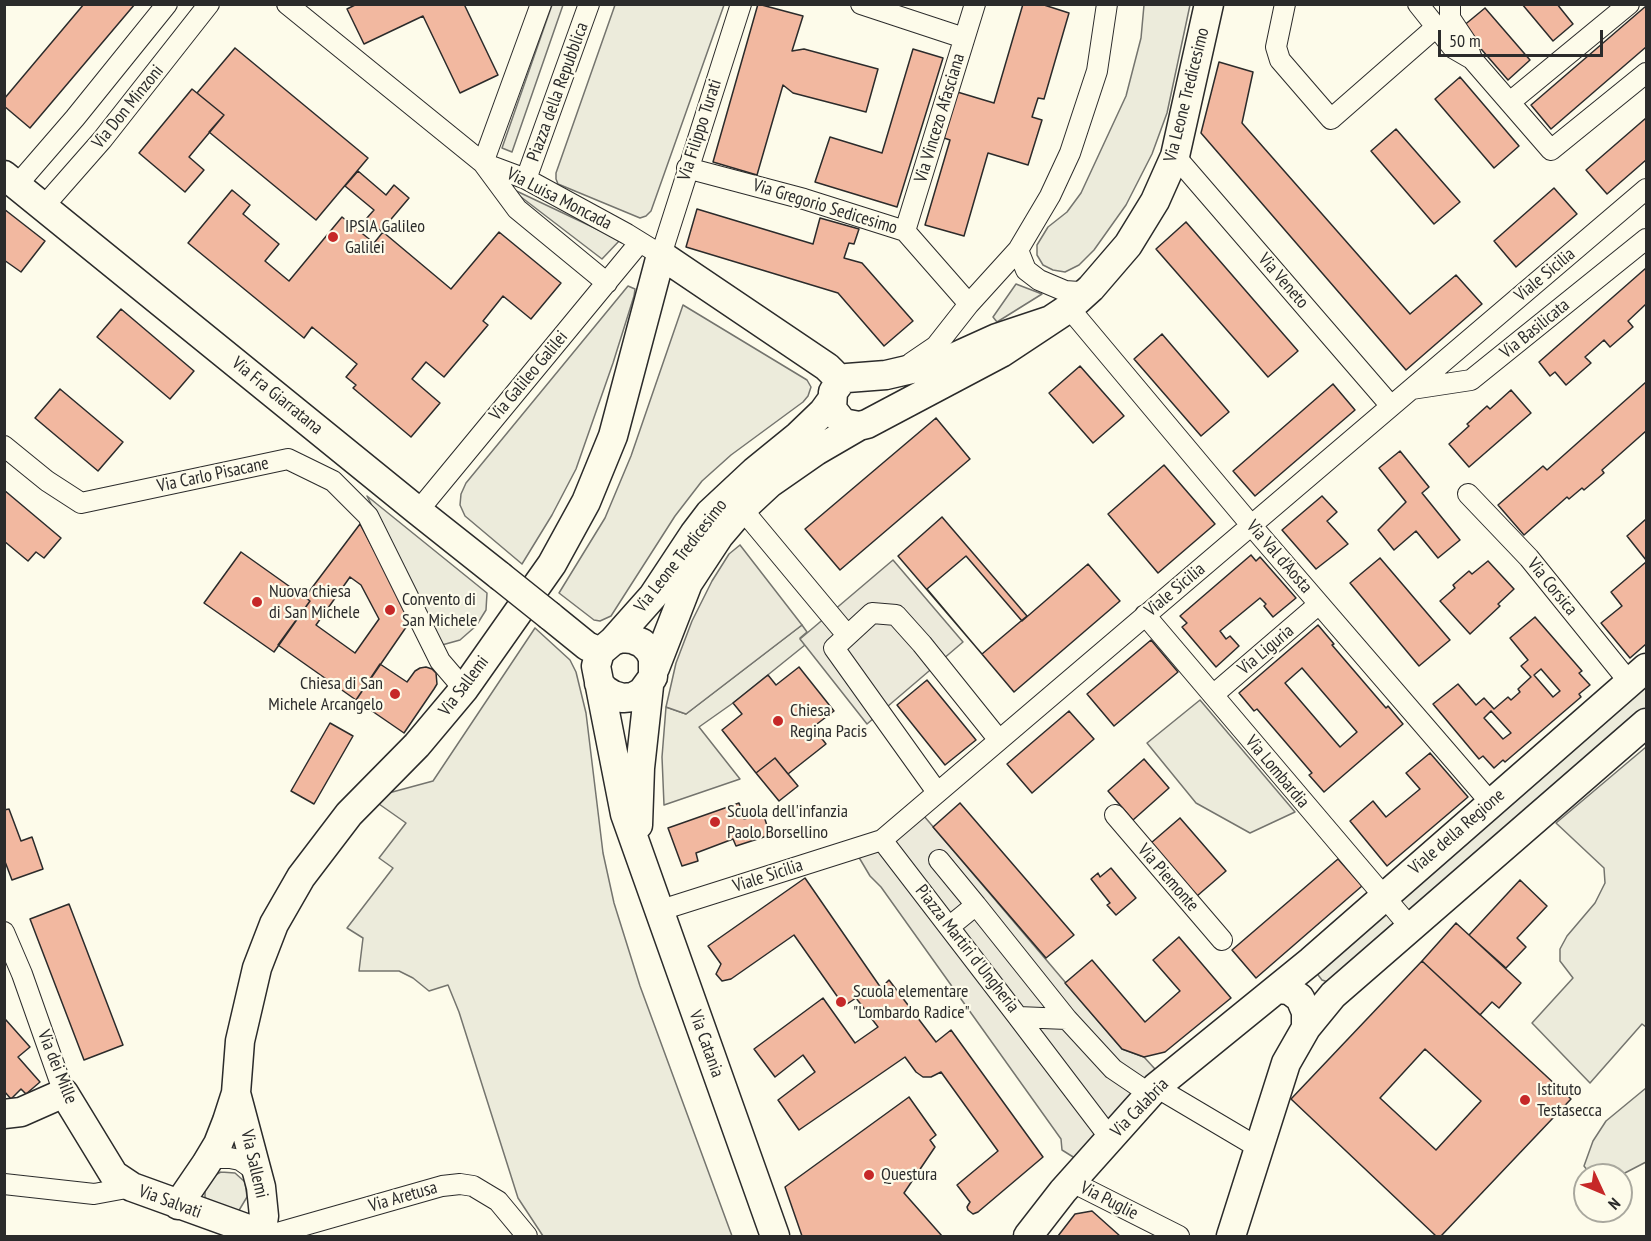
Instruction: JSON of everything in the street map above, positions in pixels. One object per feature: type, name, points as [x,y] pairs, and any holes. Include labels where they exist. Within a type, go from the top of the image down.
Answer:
[{"type":"street","name":"Via Don Minzoni","points":[[11,180],[75,118],[167,4]]},
{"type":"street","name":"Via Don Minzoni","points":[[44,206],[102,140],[209,4]]},
{"type":"street","name":"Via Luisa Moncada","points":[[287,4],[483,163],[526,179],[650,249],[827,367],[846,387]]},
{"type":"street","points":[[541,4],[483,163],[516,209],[607,283]]},
{"type":"street","name":"Piazza della Repubblica","points":[[526,179],[589,4]]},
{"type":"street","name":"Via Filippo Turati","points":[[650,249],[687,168],[741,4]]},
{"type":"street","points":[[861,4],[964,38]]},
{"type":"street","name":"Via Vincezo Afasciana","points":[[905,231],[975,4]]},
{"type":"street","points":[[899,371],[936,346],[969,304],[1018,250],[1050,196],[1070,153],[1097,71],[1107,4]]},
{"type":"street","name":"Via Leone Tredicesimo","points":[[637,851],[640,768],[652,677],[688,583],[719,536],[742,509],[789,468],[866,423],[1001,353],[1059,315],[1091,288],[1128,246],[1155,201],[1175,156],[1209,4]]},
{"type":"street","points":[[1285,4],[1276,47],[1280,60],[1331,119],[1436,28]]},
{"type":"street","points":[[1418,4],[1453,48],[1472,59],[1551,150],[1647,73]]},
{"type":"street","points":[[1450,4],[1450,18],[1466,42],[1472,59]]},
{"type":"street","points":[[1510,102],[1629,4]]},
{"type":"street","name":"Via Veneto","points":[[1175,156],[1391,406]]},
{"type":"street","name":"Via Gregorio Sedicesimo","points":[[687,168],[804,199],[905,231],[969,304]]},
{"type":"street","name":"Via Fra Giarratana","points":[[11,180],[587,646],[606,646]]},
{"type":"street","name":"Viale Sicilia","points":[[658,912],[882,840],[1647,189]]},
{"type":"street","name":"Via Basilicata","points":[[1411,389],[1471,380],[1647,239]]},
{"type":"street","name":"Via Galileo Galilei","points":[[418,511],[607,283],[650,249]]},
{"type":"street","name":"Via Sallemi","points":[[178,1205],[218,1144],[236,1093],[240,1041],[256,968],[274,924],[301,877],[349,814],[417,745],[464,689],[552,564],[586,502],[613,436],[650,249]]},
{"type":"street","points":[[1018,250],[1026,270],[1045,283],[1065,291],[1079,292],[1091,288]]},
{"type":"street","points":[[846,387],[899,371],[946,361],[1059,315]]},
{"type":"street","name":"Via Val d'Aosta","points":[[1059,315],[1251,525],[1491,803]]},
{"type":"street","points":[[875,384],[881,397],[879,413],[866,423],[843,423],[836,417],[846,387],[875,384]]},
{"type":"street","name":"Via Leone Tredicesimo","points":[[606,646],[653,596],[710,513],[755,471],[798,436],[846,387]]},
{"type":"street","name":"Via Carlo Pisacane","points":[[4,446],[47,481],[81,503],[288,459],[333,481],[368,516],[440,661],[464,689]]},
{"type":"street","name":"Via Corsica","points":[[1468,494],[1638,676]]},
{"type":"street","points":[[742,509],[847,635]]},
{"type":"street","name":"Via Liguria","points":[[1213,695],[1319,604]]},
{"type":"street","points":[[937,792],[834,648],[872,613],[896,615],[999,740]]},
{"type":"street","name":"Via Lombardia","points":[[1145,615],[1410,927]]},
{"type":"street","points":[[622,638],[632,639],[642,643],[649,650],[653,658],[652,677],[642,692],[623,698],[605,690],[599,683],[596,666],[606,646],[622,638]]},
{"type":"street","name":"Viale della Regione","points":[[1273,993],[1638,676]]},
{"type":"street","name":"Via Catania","points":[[599,683],[625,814],[775,1236]]},
{"type":"street","points":[[1231,1236],[1286,1063],[1306,1028],[1333,995],[1647,723]]},
{"type":"street","name":"Via Piemonte","points":[[1115,815],[1222,940]]},
{"type":"street","name":"Piazza Martiri d'Ungheria","points":[[882,840],[1018,1017],[1067,1019]]},
{"type":"street","points":[[939,860],[1067,1019],[1113,1069],[1259,1149]]},
{"type":"street","points":[[949,927],[976,905]]},
{"type":"street","name":"Via dei Mille","points":[[4,932],[22,974],[64,1093],[114,1175],[132,1187]]},
{"type":"street","points":[[1311,961],[1322,980],[1343,987]]},
{"type":"street","points":[[1273,993],[1289,990],[1300,998],[1306,1012],[1306,1028]]},
{"type":"street","name":"Via Calabria","points":[[1028,1236],[1153,1090],[1273,993]]},
{"type":"street","points":[[1018,1017],[1110,1138]]},
{"type":"street","points":[[4,1114],[21,1112],[64,1093]]},
{"type":"street","name":"Via Sallemi","points":[[236,1093],[264,1200],[262,1235]]},
{"type":"street","points":[[206,1164],[218,1158],[240,1160],[257,1176]]},
{"type":"street","name":"Via Puglie","points":[[1072,1182],[1179,1236]]},
{"type":"street","name":"Via Salvati","points":[[4,1184],[94,1194],[132,1187],[262,1235]]},
{"type":"street","name":"Via Aretusa","points":[[262,1235],[270,1235],[442,1186],[460,1184],[473,1186],[498,1201],[527,1236]]},
{"type":"shaded area","points":[[552,5],[563,5],[512,152],[502,148]]},
{"type":"shaded area","points":[[615,5],[724,5],[651,211],[640,218],[558,184],[556,179],[556,173]]},
{"type":"shaded area","points":[[1144,5],[1190,5],[1167,113],[1152,154],[1126,205],[1094,250],[1079,265],[1065,272],[1053,270],[1043,265],[1037,255],[1037,245],[1048,227],[1067,212],[1081,193],[1126,96],[1141,38]]},
{"type":"shaded area","points":[[508,187],[620,240],[602,259]]},
{"type":"shaded area","points":[[1016,284],[1042,294],[997,322],[993,317]]},
{"type":"shaded area","points":[[628,286],[635,289],[634,296],[576,469],[552,515],[522,564],[465,516],[460,505],[461,494],[466,483]]},
{"type":"shaded area","points":[[683,305],[807,380],[811,387],[803,402],[731,455],[702,481],[675,516],[611,616],[600,621],[594,620],[559,593],[605,518],[631,456]]},
{"type":"shaded area","points":[[367,496],[487,593],[486,610],[476,626],[460,640],[442,645]]},
{"type":"shaded area","points":[[740,545],[802,625],[686,714],[666,707],[676,663],[692,621],[712,581],[729,554]]},
{"type":"shaded area","points":[[893,560],[963,642],[867,724],[800,639]]},
{"type":"shaded area","points":[[802,625],[807,632],[800,638],[805,645],[733,703],[699,727],[740,779],[664,805],[662,757],[666,707],[686,714]]},
{"type":"shaded area","points":[[535,628],[570,660],[576,672],[586,713],[603,853],[614,903],[640,986],[732,1236],[543,1236],[518,1198],[459,1012],[448,985],[429,991],[413,978],[399,971],[359,971],[363,938],[347,928],[393,868],[379,858],[406,823],[379,804],[385,794],[433,781]]},
{"type":"shaded area","points":[[1646,671],[1646,724],[1343,987],[1322,980],[1315,971]]},
{"type":"shaded area","points":[[1200,700],[1295,812],[1250,833],[1196,803],[1147,743]]},
{"type":"shaded area","points":[[1646,747],[1646,1027],[1642,1024],[1590,1083],[1532,1023],[1573,978],[1560,961],[1560,949],[1567,936],[1595,903],[1605,883],[1604,868],[1556,823]]},
{"type":"shaded area","points":[[918,809],[1122,1049],[1144,1057],[1165,1080],[1086,1165],[1062,1150],[1061,1139],[881,887],[870,876],[854,849]]},
{"type":"shaded area","points":[[1646,1088],[1646,1162],[1633,1169],[1633,1163],[1585,1163],[1593,1141],[1606,1121]]},
{"type":"shaded area","points":[[221,1172],[235,1173],[245,1182],[247,1197],[238,1212],[205,1198],[205,1188],[213,1176]]},
{"type":"building","points":[[84,4],[135,4],[30,128],[4,106],[4,99]]},
{"type":"building","points":[[357,4],[464,4],[498,75],[460,93],[423,16],[364,44],[347,9]]},
{"type":"building","points":[[758,4],[803,16],[792,51],[804,49],[878,69],[866,112],[793,93],[783,85],[757,175],[713,162]]},
{"type":"building","points":[[1023,4],[1041,4],[1069,13],[1044,99],[1038,98],[1032,117],[1042,120],[1028,165],[988,153],[964,236],[925,225],[950,140],[941,137],[954,91],[994,103]]},
{"type":"building","points":[[1522,4],[1557,4],[1573,24],[1553,41]]},
{"type":"building","points":[[1646,6],[1646,47],[1551,129],[1531,105]]},
{"type":"building","points":[[1485,8],[1530,60],[1508,80],[1462,27]]},
{"type":"building","points":[[235,48],[368,158],[316,220],[209,132],[224,115],[197,93]]},
{"type":"building","points":[[913,49],[943,58],[897,207],[815,182],[830,137],[882,153]]},
{"type":"building","points":[[1219,62],[1253,72],[1242,123],[1410,314],[1456,275],[1482,304],[1406,370],[1201,133]]},
{"type":"building","points":[[1460,77],[1519,146],[1494,168],[1435,99]]},
{"type":"building","points":[[192,89],[224,115],[189,157],[204,170],[185,192],[139,153]]},
{"type":"building","points":[[1646,118],[1646,160],[1607,194],[1586,170]]},
{"type":"building","points":[[1396,129],[1460,202],[1434,224],[1371,151]]},
{"type":"building","points":[[358,171],[386,195],[394,185],[409,198],[381,231],[366,219],[374,210],[345,186]]},
{"type":"building","points":[[1554,188],[1577,214],[1516,267],[1494,241]]},
{"type":"building","points":[[232,190],[250,205],[243,214],[279,244],[265,261],[289,281],[342,217],[374,243],[383,232],[451,289],[499,232],[561,283],[531,319],[503,296],[483,321],[488,325],[444,377],[426,362],[412,379],[440,403],[411,437],[353,388],[356,385],[346,377],[357,364],[312,327],[304,338],[188,243]]},
{"type":"building","points":[[4,209],[45,241],[21,272],[4,260]]},
{"type":"building","points":[[697,209],[813,244],[820,218],[859,229],[854,244],[849,243],[844,258],[862,263],[913,321],[884,346],[838,293],[686,247]]},
{"type":"building","points":[[1186,222],[1298,351],[1268,377],[1156,249]]},
{"type":"building","points":[[1646,268],[1646,304],[1628,321],[1633,327],[1610,347],[1604,340],[1585,357],[1591,363],[1566,385],[1555,372],[1550,376],[1539,362]]},
{"type":"building","points":[[121,309],[194,371],[170,399],[97,337]]},
{"type":"building","points":[[1162,334],[1229,412],[1201,436],[1134,359]]},
{"type":"building","points":[[1080,366],[1124,416],[1093,443],[1049,393]]},
{"type":"building","points":[[1646,382],[1646,431],[1602,470],[1604,473],[1584,490],[1582,488],[1569,499],[1567,497],[1524,535],[1498,505],[1543,466],[1547,470]]},
{"type":"building","points":[[1333,384],[1355,410],[1255,496],[1233,471]]},
{"type":"building","points":[[60,389],[123,442],[98,471],[35,418]]},
{"type":"building","points":[[1511,390],[1531,413],[1469,467],[1449,444],[1487,406],[1490,409]]},
{"type":"building","points":[[936,418],[970,459],[840,570],[805,529]]},
{"type":"building","points":[[1400,451],[1429,487],[1422,493],[1460,540],[1438,558],[1416,531],[1394,550],[1378,530],[1406,502],[1379,468]]},
{"type":"building","points":[[1164,465],[1215,524],[1158,573],[1108,514]]},
{"type":"building","points":[[4,490],[61,538],[44,558],[36,552],[28,561],[4,541]]},
{"type":"building","points":[[1322,496],[1337,512],[1327,521],[1348,544],[1316,569],[1282,530]]},
{"type":"building","points":[[942,517],[1027,616],[982,654],[898,556]]},
{"type":"building","points":[[1646,519],[1646,560],[1627,536]]},
{"type":"building","name":"Convento di San Michele","points":[[360,524],[411,620],[356,700],[278,645],[310,601],[305,597]],"holes":[[[350,577],[361,585],[379,619],[355,653],[316,625]]]},
{"type":"building","name":"Nuova chiesa di San Michele","points":[[241,552],[310,601],[274,652],[204,603]]},
{"type":"building","points":[[1251,555],[1256,561],[1260,557],[1296,598],[1273,617],[1260,598],[1220,631],[1226,639],[1230,636],[1239,646],[1216,667],[1182,627],[1187,623],[1180,616]]},
{"type":"building","points":[[966,556],[1022,621],[1088,564],[1120,601],[1014,692],[927,589]]},
{"type":"building","points":[[1380,558],[1450,640],[1419,666],[1350,583]]},
{"type":"building","points":[[1488,561],[1514,589],[1498,604],[1500,606],[1470,634],[1440,601],[1469,571],[1472,574]]},
{"type":"building","points":[[1646,562],[1646,644],[1630,658],[1601,623],[1622,606],[1611,592]]},
{"type":"building","points":[[1535,617],[1582,671],[1579,673],[1590,685],[1579,694],[1581,697],[1505,762],[1503,760],[1494,768],[1483,756],[1479,759],[1433,704],[1458,684],[1476,705],[1484,698],[1494,709],[1508,697],[1511,700],[1520,692],[1518,689],[1531,677],[1521,666],[1528,660],[1510,638]],"holes":[[[1541,669],[1560,691],[1553,697],[1534,675]],[[1491,711],[1511,733],[1503,739],[1484,718]]]},
{"type":"building","points":[[1318,625],[1334,644],[1332,645],[1386,708],[1388,706],[1403,724],[1324,792],[1309,775],[1312,773],[1257,709],[1254,711],[1239,693]],"holes":[[[1302,668],[1357,732],[1340,747],[1285,683]]]},
{"type":"building","points":[[1151,640],[1178,672],[1114,726],[1087,694]]},
{"type":"building","name":"Chiesa di San Michele Arcangelo","points":[[380,664],[407,682],[420,668],[426,667],[436,673],[437,684],[404,733],[356,700]]},
{"type":"building","name":"Chiesa Regina Pacis","points":[[799,667],[834,711],[813,727],[826,744],[788,774],[775,758],[756,773],[722,730],[742,714],[733,703],[768,675],[776,685]]},
{"type":"building","points":[[927,680],[976,740],[945,765],[897,705]]},
{"type":"building","points":[[1069,711],[1094,739],[1032,793],[1007,764]]},
{"type":"building","points":[[330,723],[353,736],[314,804],[291,791]]},
{"type":"building","points":[[1430,753],[1468,797],[1387,866],[1350,821],[1373,801],[1386,817],[1420,789],[1406,773]]},
{"type":"building","points":[[775,758],[798,786],[779,801],[756,773]]},
{"type":"building","points":[[1144,759],[1169,788],[1133,820],[1108,791]]},
{"type":"building","points":[[739,803],[744,819],[763,813],[770,835],[736,846],[733,839],[696,853],[698,861],[682,866],[668,828]]},
{"type":"building","points":[[960,803],[1074,935],[1046,958],[933,827]]},
{"type":"building","points":[[9,809],[21,841],[32,837],[43,869],[12,880],[4,859],[4,810]]},
{"type":"building","points":[[1180,818],[1226,871],[1197,896],[1151,843]]},
{"type":"building","points":[[1338,859],[1362,886],[1256,978],[1232,950]]},
{"type":"building","points":[[1111,868],[1136,898],[1116,915],[1107,905],[1110,903],[1091,879],[1098,873],[1100,877]]},
{"type":"building","points":[[805,878],[881,988],[889,980],[936,1042],[951,1030],[1043,1157],[978,1212],[973,1214],[968,1210],[970,1202],[957,1185],[998,1151],[941,1072],[931,1077],[923,1077],[916,1072],[905,1057],[799,1130],[778,1100],[815,1072],[803,1055],[775,1077],[754,1049],[823,998],[855,1043],[878,1027],[856,998],[844,1006],[794,935],[731,979],[722,981],[716,974],[721,964],[708,946]]},
{"type":"building","points":[[1520,880],[1547,906],[1517,938],[1526,947],[1506,968],[1469,935]]},
{"type":"building","points":[[69,904],[123,1045],[84,1060],[30,919]]},
{"type":"building","points":[[1456,923],[1521,983],[1499,1008],[1492,1002],[1480,1015],[1422,961]]},
{"type":"building","points":[[1179,937],[1231,998],[1165,1052],[1144,1057],[1122,1049],[1065,983],[1092,960],[1145,1022],[1180,991],[1153,960]]},
{"type":"building","name":"Istituto Testasecca","points":[[1422,961],[1571,1099],[1441,1236],[1436,1236],[1291,1099]],"holes":[[[1425,1049],[1481,1101],[1436,1150],[1380,1098]]]},
{"type":"building","points":[[6,1020],[30,1047],[18,1057],[40,1082],[26,1094],[21,1089],[11,1099],[4,1091],[4,1022]]},
{"type":"building","points":[[909,1097],[936,1135],[930,1140],[935,1147],[904,1193],[942,1236],[802,1236],[785,1187]]},
{"type":"building","points":[[1092,1211],[1120,1236],[1058,1236],[1075,1214]]},
{"type":"place","name":"IPSIA Galileo Galilei","points":[[333,237]]},
{"type":"place","name":"Nuova chiesa di San Michele","points":[[257,602]]},
{"type":"place","name":"Convento di San Michele","points":[[390,610]]},
{"type":"place","name":"Chiesa di San Michele Arcangelo","points":[[395,694]]},
{"type":"place","name":"Chiesa Regina Pacis","points":[[778,721]]},
{"type":"place","name":"Scuola dell'infanzia Paolo Borsellino","points":[[715,822]]},
{"type":"place","name":"Scuola elementare \"Lombardo Radice\"","points":[[841,1002]]},
{"type":"place","name":"Istituto Testasecca","points":[[1525,1100]]},
{"type":"place","name":"Questura","points":[[869,1175]]}]
